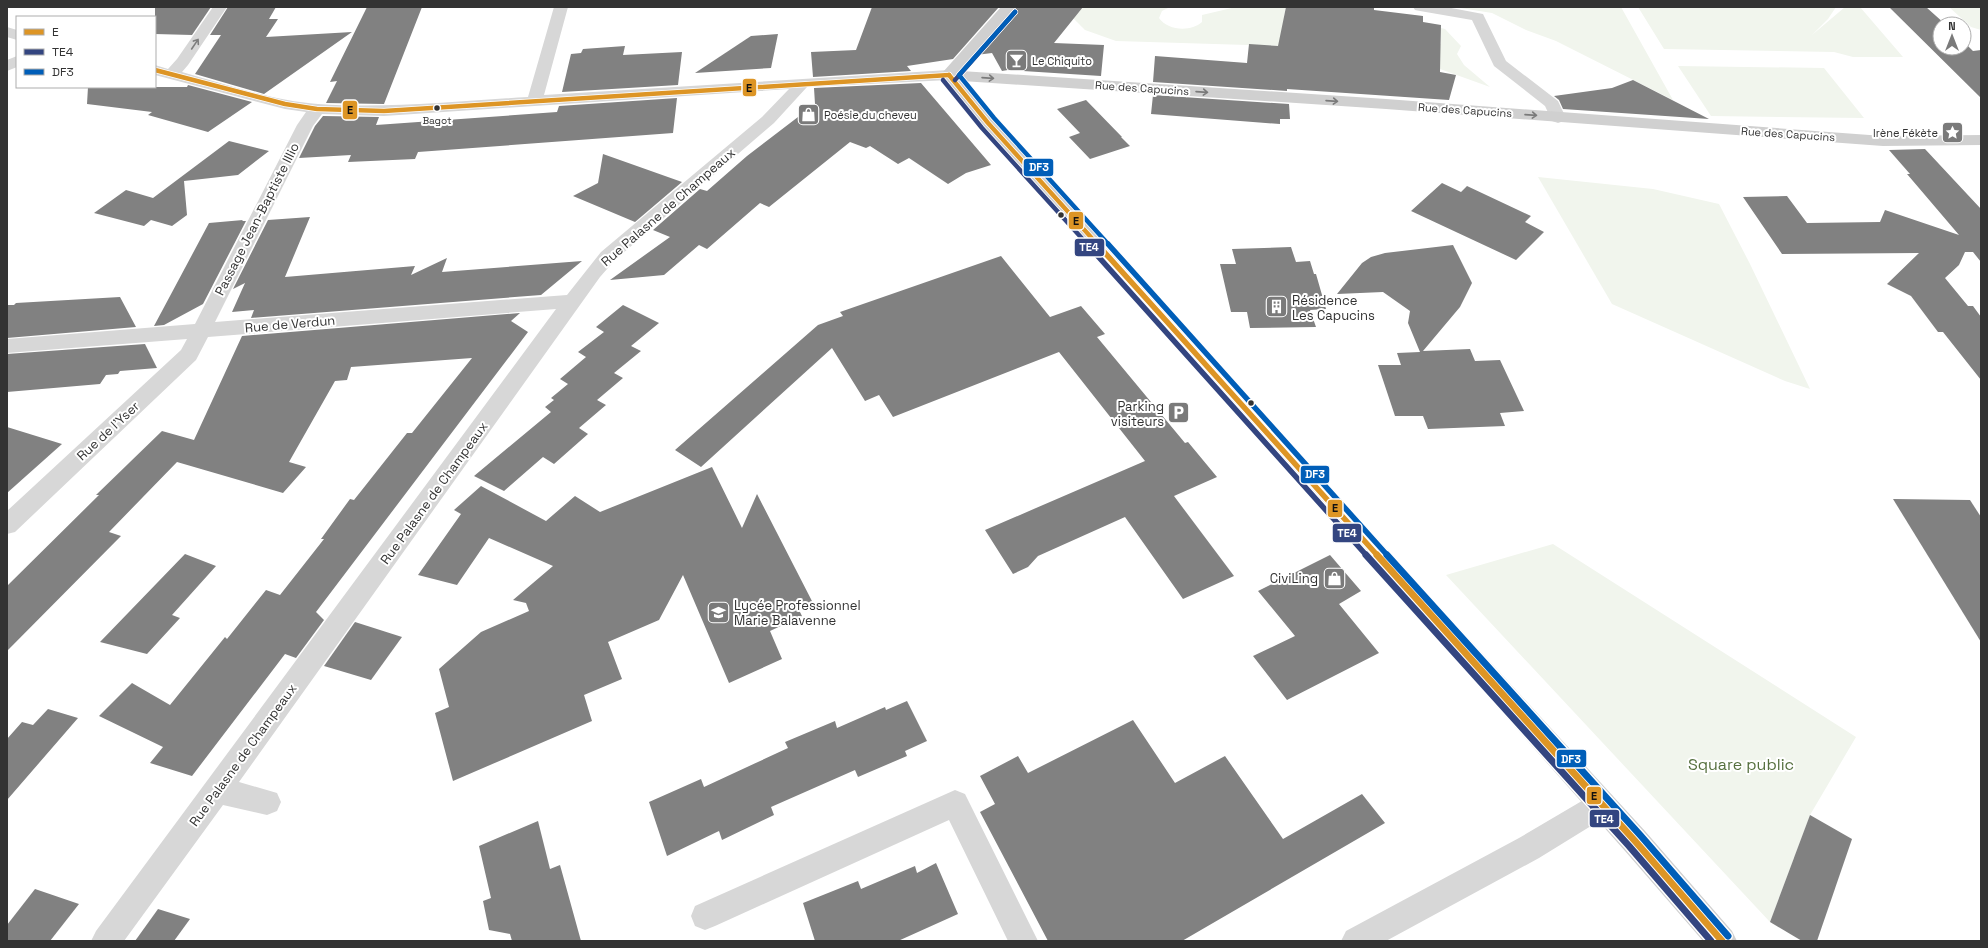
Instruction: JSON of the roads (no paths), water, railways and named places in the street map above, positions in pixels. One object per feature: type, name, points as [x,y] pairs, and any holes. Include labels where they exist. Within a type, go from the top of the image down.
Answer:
[{"type":"street","points":[[172,74],[183,62],[220,7]]},
{"type":"street","points":[[534,102],[561,7]]},
{"type":"street","points":[[156,70],[285,104],[317,109],[384,111],[802,83],[949,75],[1010,7]]},
{"type":"street","points":[[1420,7],[1478,17],[1499,63],[1552,104],[1558,118]]},
{"type":"street","points":[[7,66],[16,62]]},
{"type":"street","points":[[949,75],[988,123],[1602,804],[1722,941]]},
{"type":"street","name":"Rue des Capucins","points":[[949,75],[1370,103],[1883,141],[1981,140]]},
{"type":"street","name":"Rue Palasne de Champeaux","points":[[106,941],[593,273],[608,256],[768,120],[785,104],[802,83]]},
{"type":"street","name":"Passage Jean-Baptiste Illio","points":[[201,331],[305,125],[317,109]]},
{"type":"street","name":"Rue de Verdun","points":[[7,346],[574,301]]},
{"type":"street","name":"Rue de l'Yser","points":[[7,525],[189,355],[201,331]]},
{"type":"street","points":[[217,790],[267,802]]},
{"type":"street","points":[[705,916],[955,803],[1024,941]]},
{"type":"street","points":[[1356,941],[1529,848],[1602,804]]},
{"type":"place","name":"Le Chiquito","points":[[1017,61]]},
{"type":"place","name":"Bagot","points":[[437,108]]},
{"type":"place","name":"Poésie du cheveu","points":[[809,115]]},
{"type":"place","name":"Irène Fékète","points":[[1953,133]]},
{"type":"place","name":"Résidence Les Capucins","points":[[1277,307]]},
{"type":"place","name":"Parking visiteurs","points":[[1179,413]]},
{"type":"place","name":"CiviLing","points":[[1334,578]]},
{"type":"place","name":"Lycée Professionnel Marie Balavenne","points":[[719,612]]},
{"type":"park label","name":"Square public","points":[[1741,764]]}]
